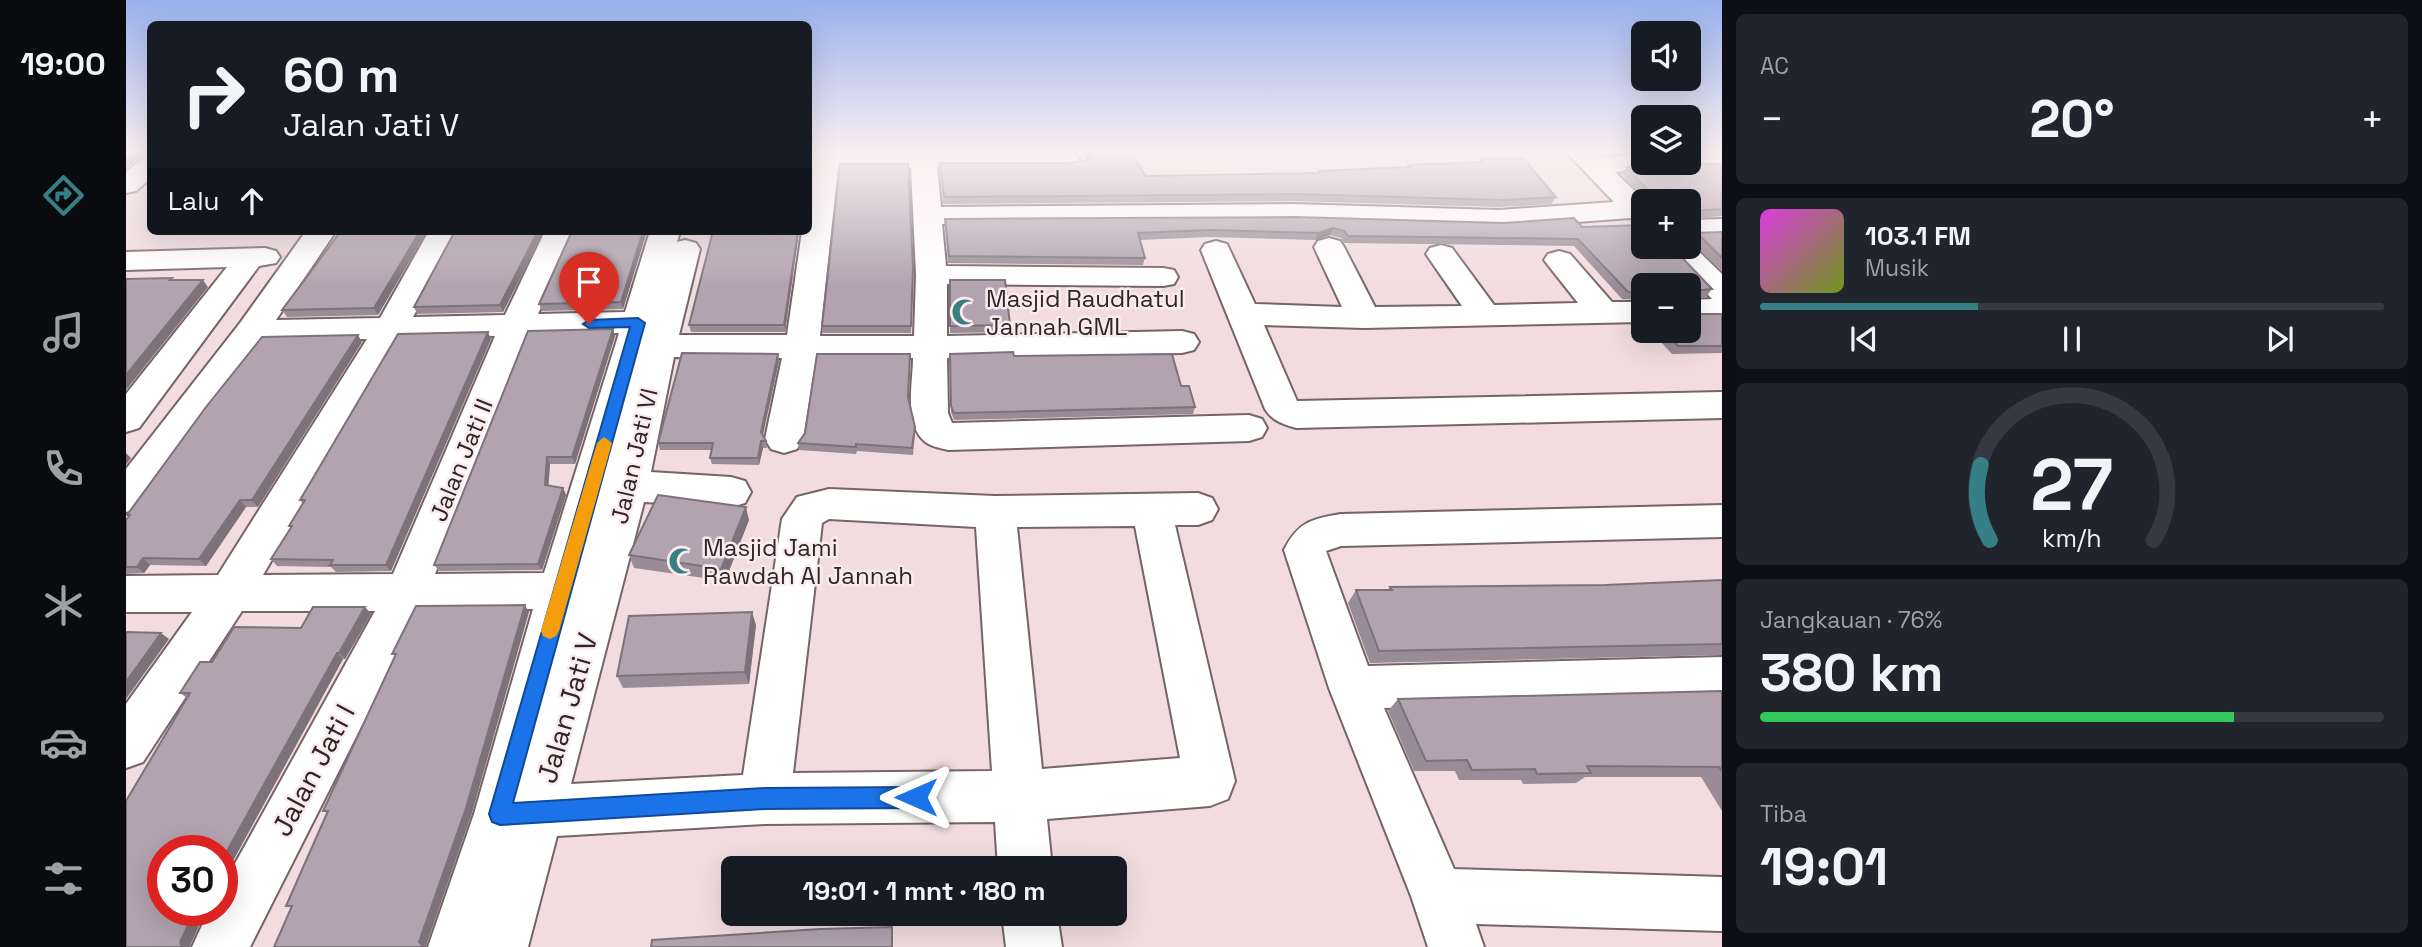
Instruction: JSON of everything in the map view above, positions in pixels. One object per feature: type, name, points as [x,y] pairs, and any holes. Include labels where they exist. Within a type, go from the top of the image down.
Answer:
[{"type":"street","points":[[784,439],[801,346],[816,197]]},
{"type":"street","points":[[926,197],[931,275],[930,413],[934,430],[944,436],[1249,428]]},
{"type":"street","points":[[928,216],[1004,197]]},
{"type":"street","points":[[1185,197],[1293,214],[1499,219],[1631,212]]},
{"type":"street","points":[[1701,229],[1722,228]]},
{"type":"street","points":[[126,745],[229,595],[390,329],[442,235]]},
{"type":"street","name":"Jalan Jati II","points":[[406,594],[516,326],[559,235]]},
{"type":"street","points":[[650,334],[664,235]]},
{"type":"street","points":[[650,334],[688,235]]},
{"type":"street","points":[[129,264],[249,259],[313,242]]},
{"type":"street","points":[[126,497],[253,331],[313,242]]},
{"type":"street","points":[[1329,247],[1364,318]]},
{"type":"street","points":[[1216,250],[1283,408],[1296,415],[1722,405]]},
{"type":"street","points":[[1441,254],[1486,317]]},
{"type":"street","points":[[126,420],[249,259]]},
{"type":"street","points":[[1689,259],[1722,292]]},
{"type":"street","points":[[1559,260],[1604,314]]},
{"type":"street","points":[[931,275],[1163,278]]},
{"type":"street","points":[[1701,310],[1722,309]]},
{"type":"street","points":[[1244,314],[1364,318],[1631,313]]},
{"type":"street","points":[[253,331],[516,326],[801,346],[929,347],[1182,342]]},
{"type":"street","name":"Jalan Jati VI","points":[[580,591],[629,486],[650,334]]},
{"type":"street","name":"Jalan Jati VI","points":[[580,591],[650,334]]},
{"type":"street","points":[[126,420],[184,421]]},
{"type":"street","points":[[629,486],[731,492]]},
{"type":"street","points":[[518,814],[765,799],[1017,796],[1210,781],[1175,510],[995,512],[829,504],[811,508],[802,519],[765,799]]},
{"type":"street","points":[[995,512],[1024,856]]},
{"type":"street","points":[[1456,947],[1438,896],[1352,688],[1305,550],[1308,542],[1315,536],[1341,530],[1722,521]]},
{"type":"street","points":[[126,594],[580,591]]},
{"type":"street","name":"Jalan Jati V","points":[[500,947],[518,814],[580,591]]},
{"type":"street","name":"Jalan Jati I","points":[[220,947],[406,594]]},
{"type":"street","points":[[1352,688],[1722,678]]},
{"type":"street","name":"Jalan Jati V","points":[[456,947],[518,814]]},
{"type":"street","points":[[1438,896],[1722,904]]},
{"type":"street","points":[[1031,926],[1034,947]]},
{"type":"building","points":[[836,197],[910,197],[913,268],[911,326],[822,326]]},
{"type":"building","points":[[1406,197],[1553,197],[1503,200]]},
{"type":"building","points":[[1701,197],[1722,197],[1722,209],[1701,210]]},
{"type":"building","points":[[1296,217],[1503,223],[1574,218],[1582,227],[1631,225],[1631,259],[1683,259],[1697,273],[1631,273],[1631,292],[1628,292],[1578,239],[1348,236],[1344,231],[1333,228],[1318,233],[1211,230],[1138,233],[1145,258],[949,256],[945,219]]},
{"type":"building","points":[[1722,232],[1722,258],[1701,237],[1701,233]]},
{"type":"building","points":[[338,235],[418,235],[374,308],[282,310]]},
{"type":"building","points":[[453,235],[536,235],[500,305],[414,307]]},
{"type":"building","points":[[570,235],[642,235],[621,302],[539,304]]},
{"type":"building","points":[[712,235],[797,235],[784,325],[689,325]]},
{"type":"building","points":[[1701,277],[1712,289],[1701,290]]},
{"type":"building","points":[[172,278],[170,280],[203,280],[126,375],[126,279]]},
{"type":"building","points":[[950,280],[1005,280],[1010,325],[950,326]]},
{"type":"building","points":[[1701,314],[1722,314],[1722,346],[1678,346],[1675,343],[1701,343]]},
{"type":"building","points":[[613,329],[572,457],[547,457],[545,485],[563,488],[538,564],[434,565],[528,331]]},
{"type":"building","points":[[488,332],[386,565],[330,565],[333,560],[271,559],[305,500],[300,500],[398,334]]},
{"type":"building","points":[[358,335],[252,500],[240,500],[199,559],[143,558],[137,567],[126,567],[126,520],[130,515],[127,515],[206,407],[262,337]]},
{"type":"building","points":[[1013,352],[1014,356],[1172,354],[1181,386],[1189,386],[1195,407],[954,413],[951,406],[950,354]]},
{"type":"building","points":[[682,353],[778,354],[761,432],[766,441],[761,441],[758,458],[710,458],[713,443],[658,443]]},
{"type":"building","points":[[817,354],[910,354],[908,397],[915,427],[912,448],[798,443],[805,433]]},
{"type":"building","points":[[658,495],[746,507],[721,569],[629,555]]},
{"type":"building","points":[[1722,580],[1722,644],[1379,651],[1356,590],[1392,590],[1390,587],[1605,585]]},
{"type":"building","points":[[525,605],[466,808],[419,942],[423,946],[274,947],[292,906],[286,906],[328,811],[323,811],[416,606]]},
{"type":"building","points":[[313,607],[365,607],[236,835],[147,835],[147,926],[188,926],[180,942],[187,947],[126,947],[126,801],[190,693],[180,693],[200,662],[212,662],[234,627],[301,628]]},
{"type":"building","points":[[752,612],[745,672],[617,676],[629,616]]},
{"type":"building","points":[[126,632],[161,633],[126,682]]},
{"type":"building","points":[[1722,691],[1722,771],[1719,767],[1587,766],[1591,773],[1537,774],[1535,769],[1472,770],[1467,760],[1426,761],[1398,699]]},
{"type":"building","points":[[892,927],[892,947],[651,947],[652,940]]},
{"type":"slow traffic","points":[[550,631],[604,443]]},
{"type":"place","name":"Masjid Raudhatul Jannah GML","points":[[965,312]]},
{"type":"place","name":"Masjid Jami Rawdah Al Jannah","points":[[682,561]]},
{"type":"route","points":[[589,324],[638,323],[560,592],[500,814],[765,799],[916,797]]}]
